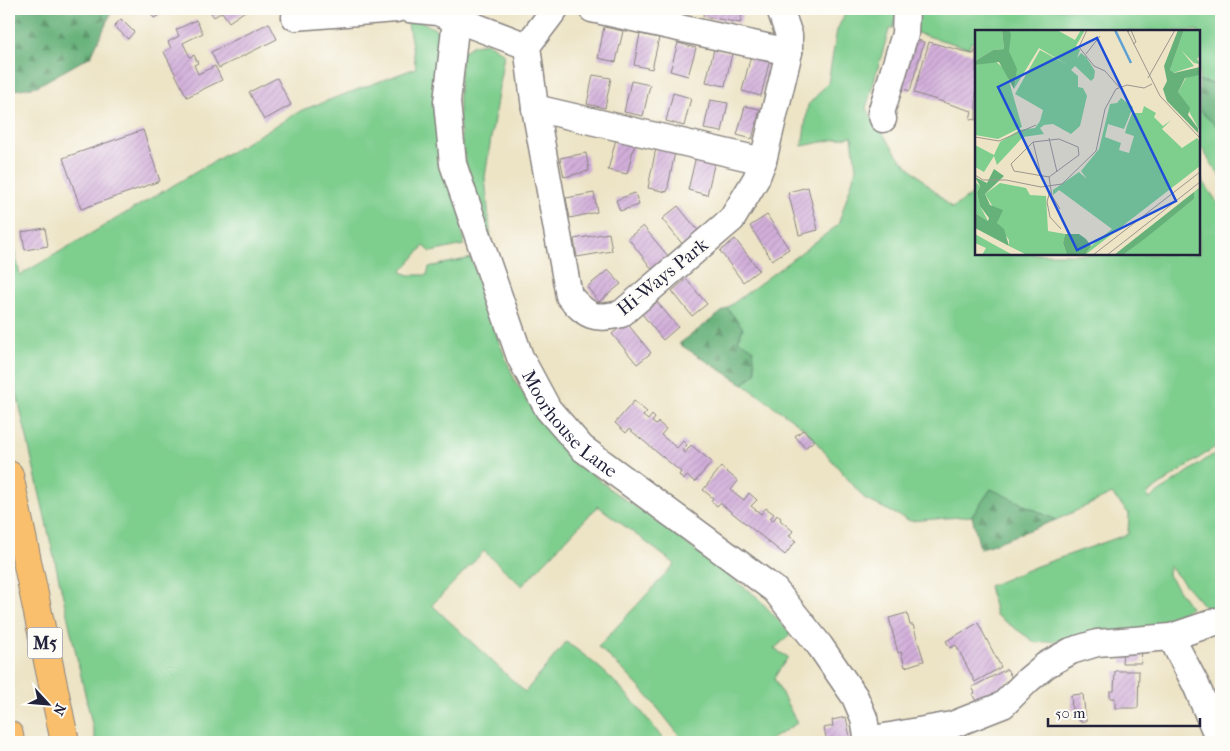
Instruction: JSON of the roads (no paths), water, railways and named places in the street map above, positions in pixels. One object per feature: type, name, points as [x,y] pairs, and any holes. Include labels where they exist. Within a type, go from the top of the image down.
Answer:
[{"type":"highway","name":"M5","points":[[9,475],[65,742]]},
{"type":"highway","points":[[9,735],[10,742]]},
{"type":"street","points":[[296,17],[396,9]]},
{"type":"street","points":[[409,9],[447,12],[527,46],[555,9]]},
{"type":"street","points":[[592,9],[789,52]]},
{"type":"street","name":"Hi-Ways Park","points":[[527,46],[535,108],[569,296],[583,311],[600,318],[621,314],[732,219],[756,179],[763,161],[789,52],[789,35],[780,9]]},
{"type":"street","points":[[884,119],[881,113],[905,34],[906,9]]},
{"type":"street","name":"Moorhouse Lane","points":[[447,12],[446,102],[453,164],[520,357],[548,409],[582,448],[775,590],[820,646],[855,697],[864,718],[868,741]]},
{"type":"street","points":[[535,108],[763,161]]},
{"type":"street","points":[[868,741],[952,725],[1003,705],[1028,680],[1071,652],[1098,643],[1171,637],[1221,620]]},
{"type":"street","points":[[1171,637],[1196,685],[1220,742]]}]
